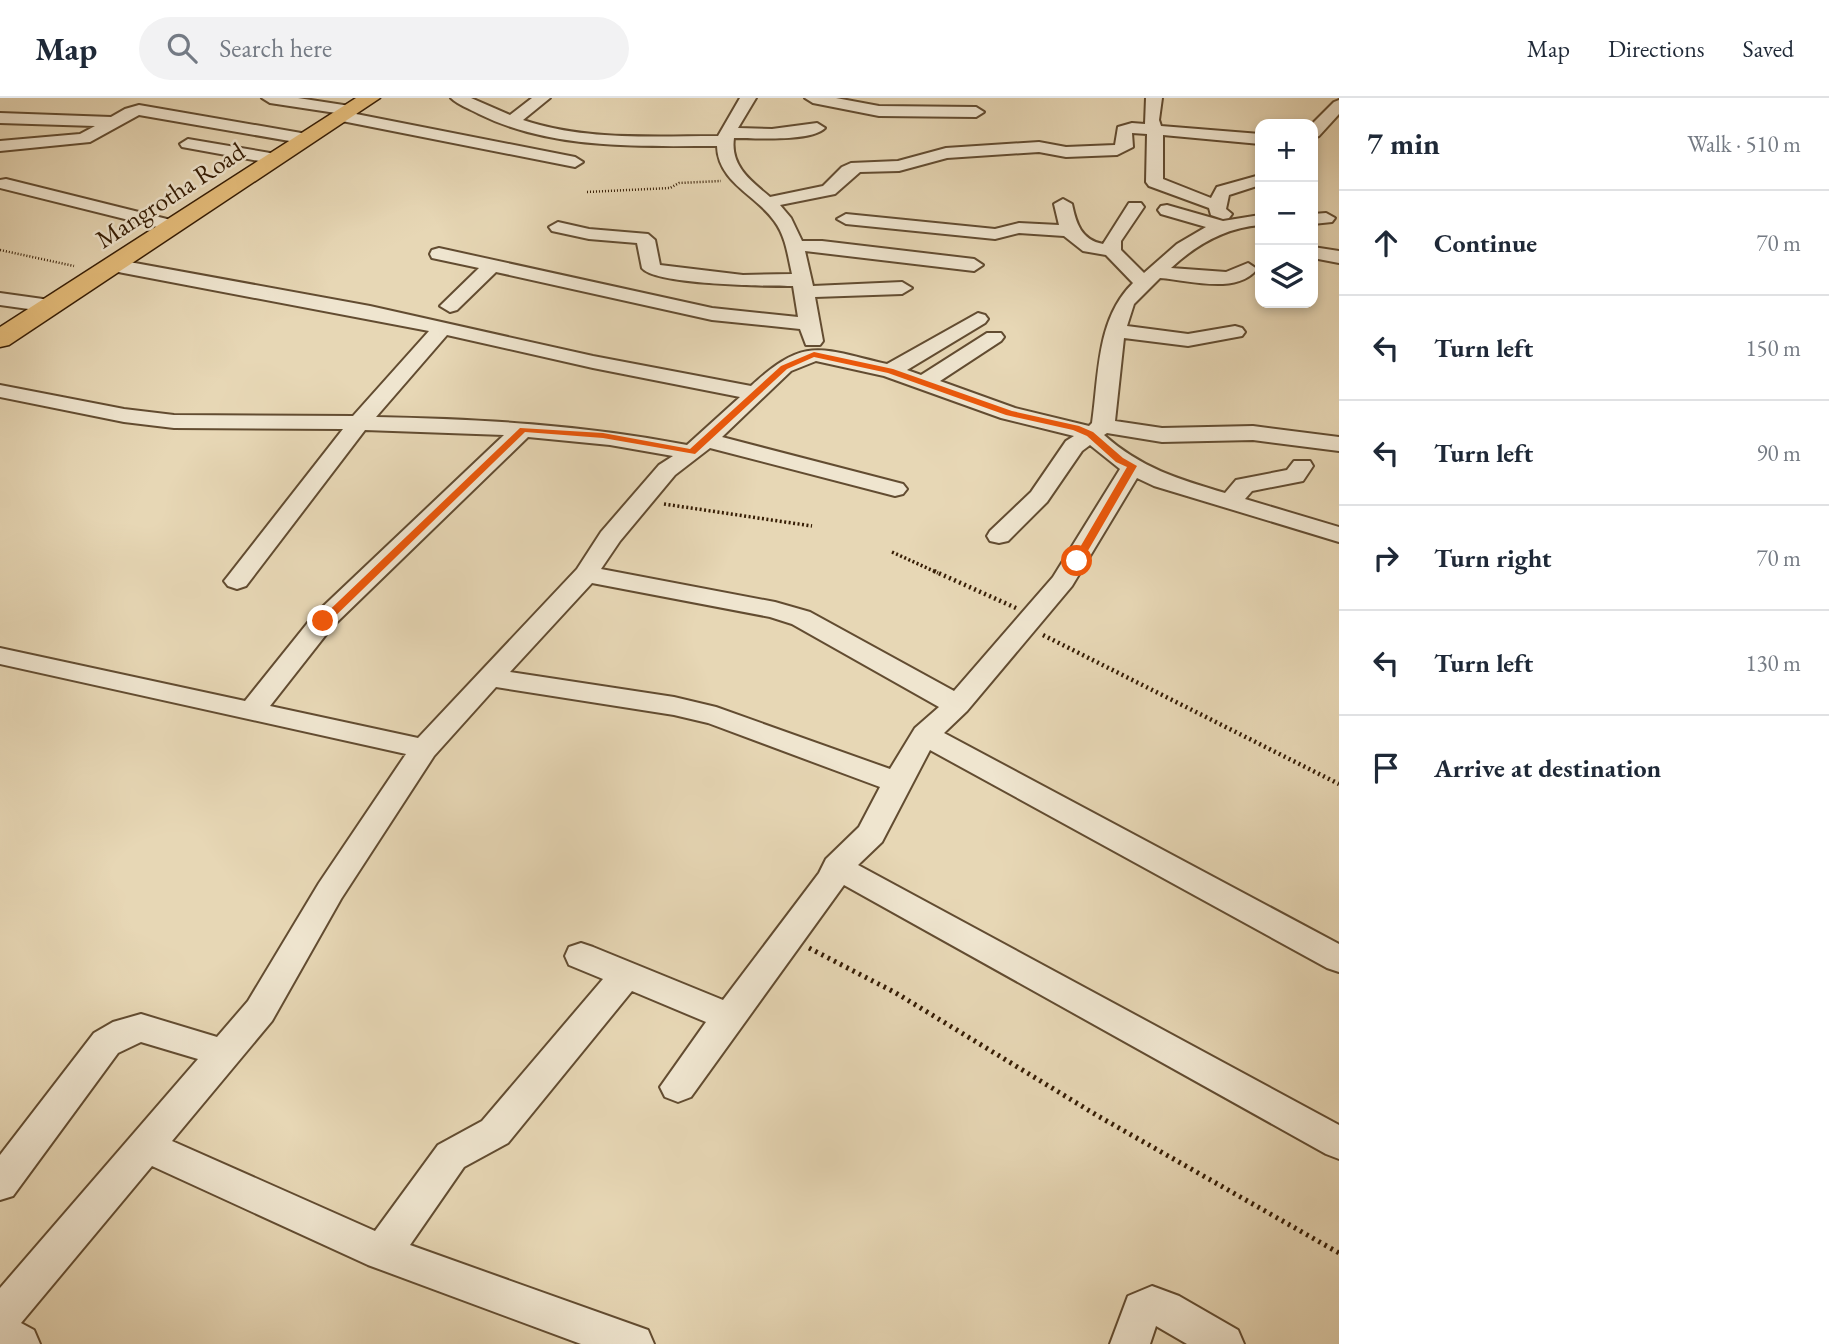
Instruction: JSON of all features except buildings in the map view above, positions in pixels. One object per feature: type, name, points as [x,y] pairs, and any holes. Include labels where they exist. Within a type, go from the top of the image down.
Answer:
[{"type":"main road","name":"Mangrotha Road","points":[[0,339],[354,108]]},
{"type":"street","points":[[270,98],[354,108],[570,169],[592,139]]},
{"type":"street","points":[[459,98],[511,122],[555,135],[592,139],[728,137],[817,128]]},
{"type":"street","points":[[511,122],[542,98]]},
{"type":"street","points":[[748,98],[728,137],[728,163],[740,180],[780,215],[795,246],[814,354]]},
{"type":"street","points":[[813,98],[879,111],[976,112]]},
{"type":"street","points":[[1154,98],[1151,120],[1155,129],[1156,182],[1218,204]]},
{"type":"street","points":[[1318,128],[1339,105]]},
{"type":"street","points":[[0,146],[84,139],[131,112],[145,111],[307,139]]},
{"type":"street","points":[[0,118],[113,122]]},
{"type":"street","points":[[766,203],[829,190],[842,176],[857,167],[899,166],[947,153],[1009,152],[1031,147],[1085,152],[1117,150],[1125,147],[1124,130],[1127,129],[1255,138]]},
{"type":"street","points":[[1318,134],[1339,134]]},
{"type":"street","points":[[188,144],[276,159]]},
{"type":"street","points":[[1255,181],[1223,191],[1217,211],[1233,224],[1255,235]]},
{"type":"street","points":[[6,184],[173,226]]},
{"type":"street","points":[[1063,204],[1069,231]]},
{"type":"street","points":[[1112,251],[1112,241],[1135,207]]},
{"type":"street","points":[[1167,211],[1233,224]]},
{"type":"street","points":[[846,219],[995,234],[1019,228],[1069,231],[1089,247],[1112,251],[1149,278],[1226,278],[1237,276],[1248,269]]},
{"type":"street","points":[[999,536],[1039,497],[1074,446],[1097,430],[1116,331],[1126,301],[1173,253],[1218,228],[1255,221]]},
{"type":"street","points":[[558,227],[589,234],[642,238],[646,240],[651,268],[655,270],[802,286],[902,288]]},
{"type":"street","points":[[795,246],[822,246],[974,265]]},
{"type":"street","points":[[439,254],[712,314],[809,324]]},
{"type":"street","points":[[1318,254],[1339,257]]},
{"type":"street","points":[[450,306],[492,266]]},
{"type":"street","points":[[108,268],[370,312],[593,362],[755,393]]},
{"type":"street","points":[[0,299],[50,306]]},
{"type":"street","points":[[890,371],[978,319]]},
{"type":"street","points":[[237,581],[359,423],[443,328]]},
{"type":"street","points":[[1116,331],[1188,340],[1235,332]]},
{"type":"street","points":[[926,382],[994,337]]},
{"type":"street","points":[[0,1318],[260,1011],[330,891],[424,749],[586,574],[610,537],[667,470],[699,446],[784,367],[814,354],[890,371],[1009,413],[1097,430],[1163,435],[1253,433],[1336,439]]},
{"type":"street","points":[[0,391],[150,419],[186,422],[359,423],[523,429],[699,446],[895,489]]},
{"type":"street","points":[[252,711],[323,621],[523,429]]},
{"type":"street","points":[[1097,430],[1119,460],[1162,481],[1339,535]]},
{"type":"street","points":[[678,1087],[833,877],[837,867],[871,834],[925,735],[957,705],[1077,561],[1133,466]]},
{"type":"street","points":[[1229,502],[1244,485],[1295,476],[1302,466]]},
{"type":"street","points":[[586,574],[775,610],[801,618],[957,705]]},
{"type":"street","points":[[0,656],[424,749]]},
{"type":"street","points":[[491,678],[674,706],[716,716],[897,782]]},
{"type":"street","points":[[925,735],[1339,959]]},
{"type":"street","points":[[837,867],[1339,1143]]},
{"type":"street","points":[[581,956],[729,1017]]},
{"type":"street","points":[[382,1253],[451,1156],[495,1132],[626,975]]},
{"type":"street","points":[[0,1184],[106,1043],[125,1032],[141,1028],[224,1054]]},
{"type":"street","points":[[146,1146],[382,1253],[634,1344]]},
{"type":"street","points":[[1130,1344],[1142,1310],[1152,1305],[1165,1309],[1224,1344]]},
{"type":"street","points":[[0,1334],[20,1344]]},
{"type":"path","points":[[587,192],[670,188],[680,183],[740,180]]},
{"type":"path","points":[[0,250],[108,268]]},
{"type":"path","points":[[640,501],[812,526]]},
{"type":"path","points":[[892,552],[1339,784]]},
{"type":"path","points":[[788,938],[896,993],[1098,1116],[1339,1253]]},
{"type":"route","points":[[323,621],[523,429],[603,436],[692,453],[784,367],[814,354],[890,371],[1009,413],[1075,428],[1090,434],[1119,460],[1133,466],[1077,561]]}]
